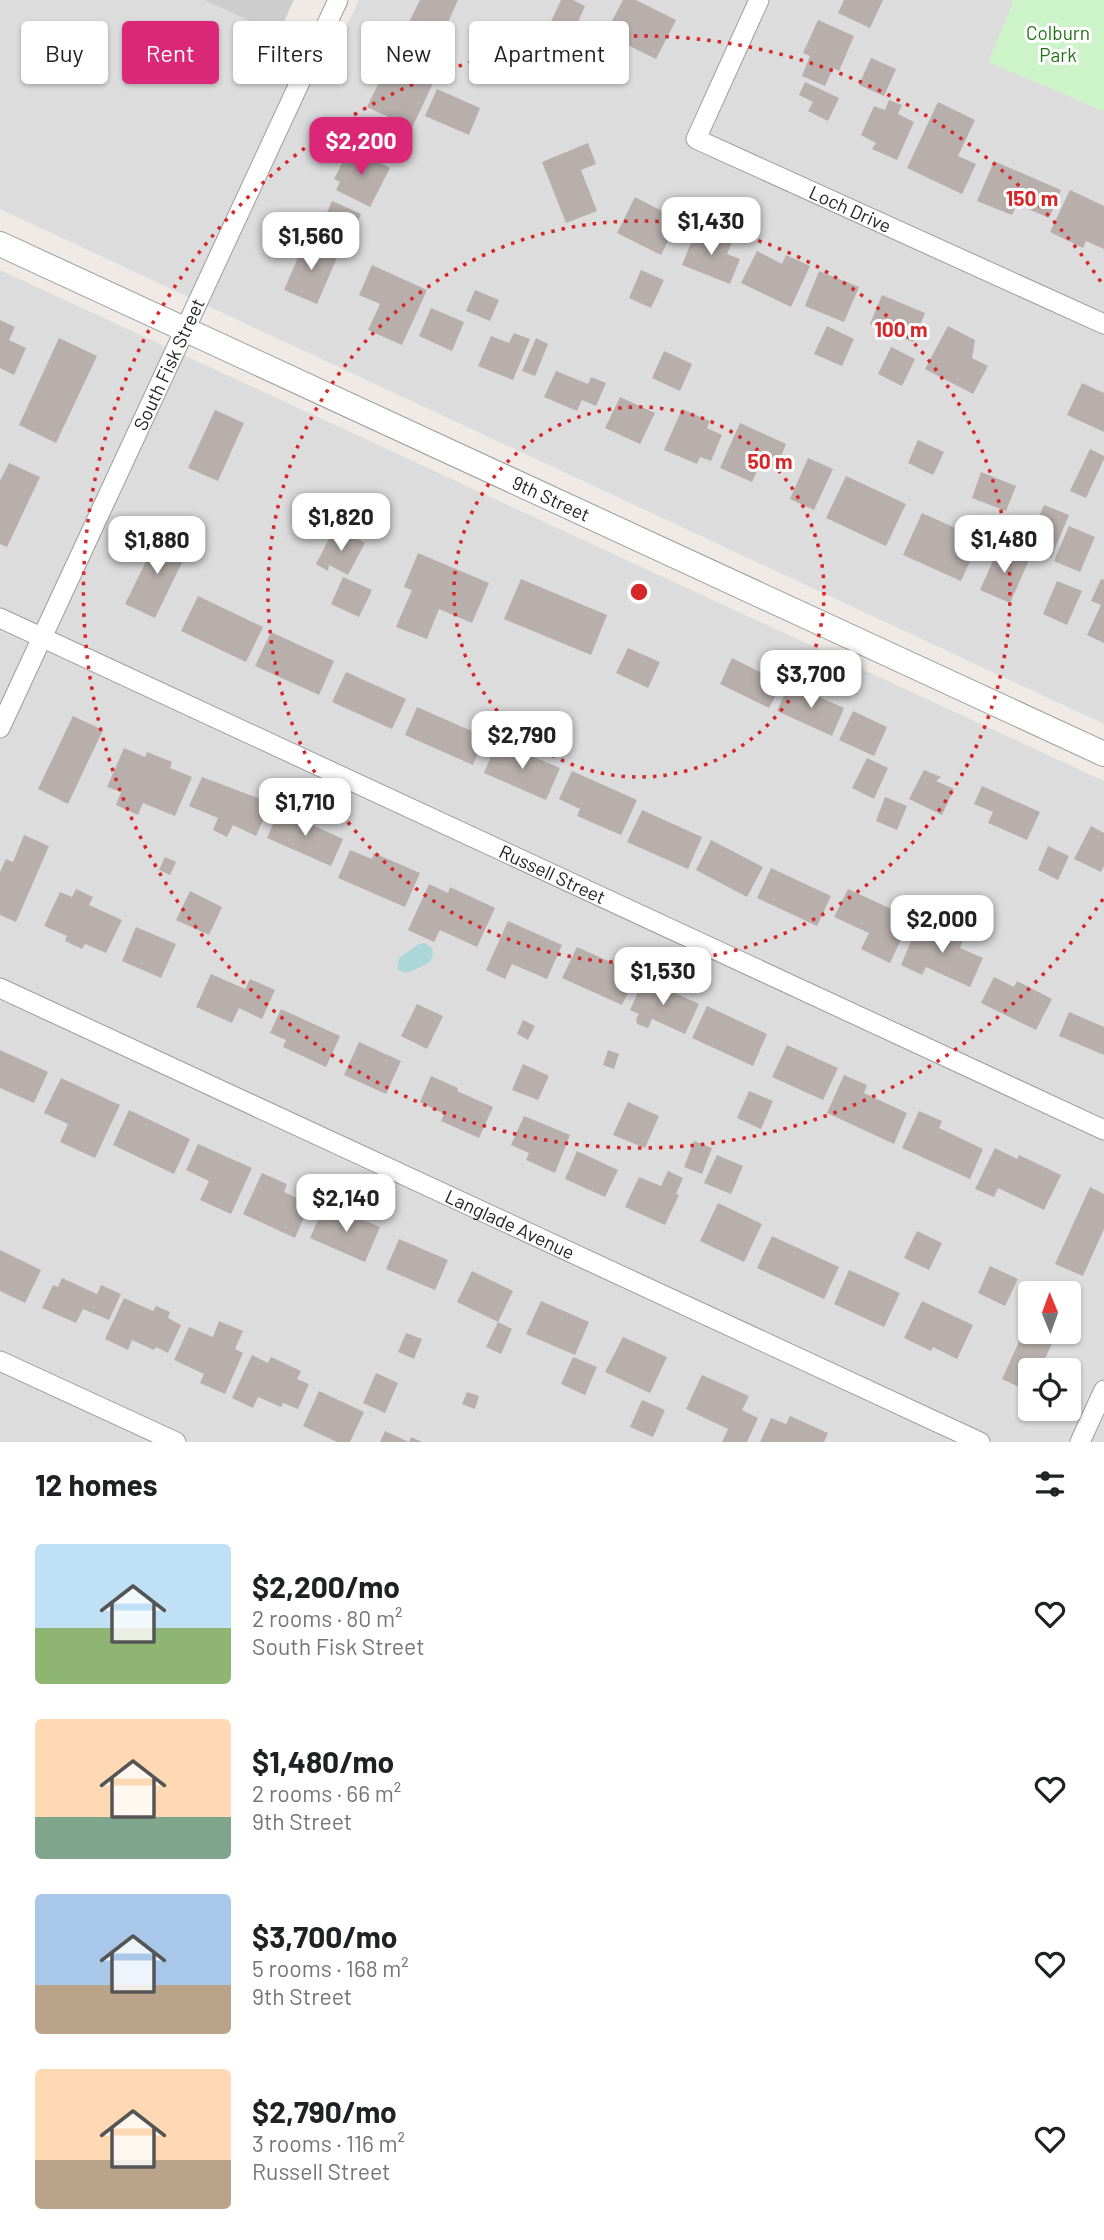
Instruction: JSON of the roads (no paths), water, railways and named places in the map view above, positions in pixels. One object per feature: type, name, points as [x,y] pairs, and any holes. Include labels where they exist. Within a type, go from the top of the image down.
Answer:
[{"type":"street","name":"South Fisk Street","points":[[0,727],[338,0]]},
{"type":"street","name":"Loch Drive","points":[[759,0],[696,139],[1104,324]]},
{"type":"street","name":"9th Street","points":[[0,244],[1104,754]]},
{"type":"street","name":"Russell Street","points":[[0,618],[1104,1130]]},
{"type":"street","name":"Langlade Avenue","points":[[0,988],[980,1442]]},
{"type":"street","points":[[0,1361],[176,1442]]},
{"type":"street","points":[[1080,1442],[1104,1390]]},
{"type":"water","points":[[425,943],[432,948],[430,962],[409,972],[397,969],[399,958],[419,944]]},
{"type":"park label","name":"Colburn Park","points":[[1058,44]]}]
